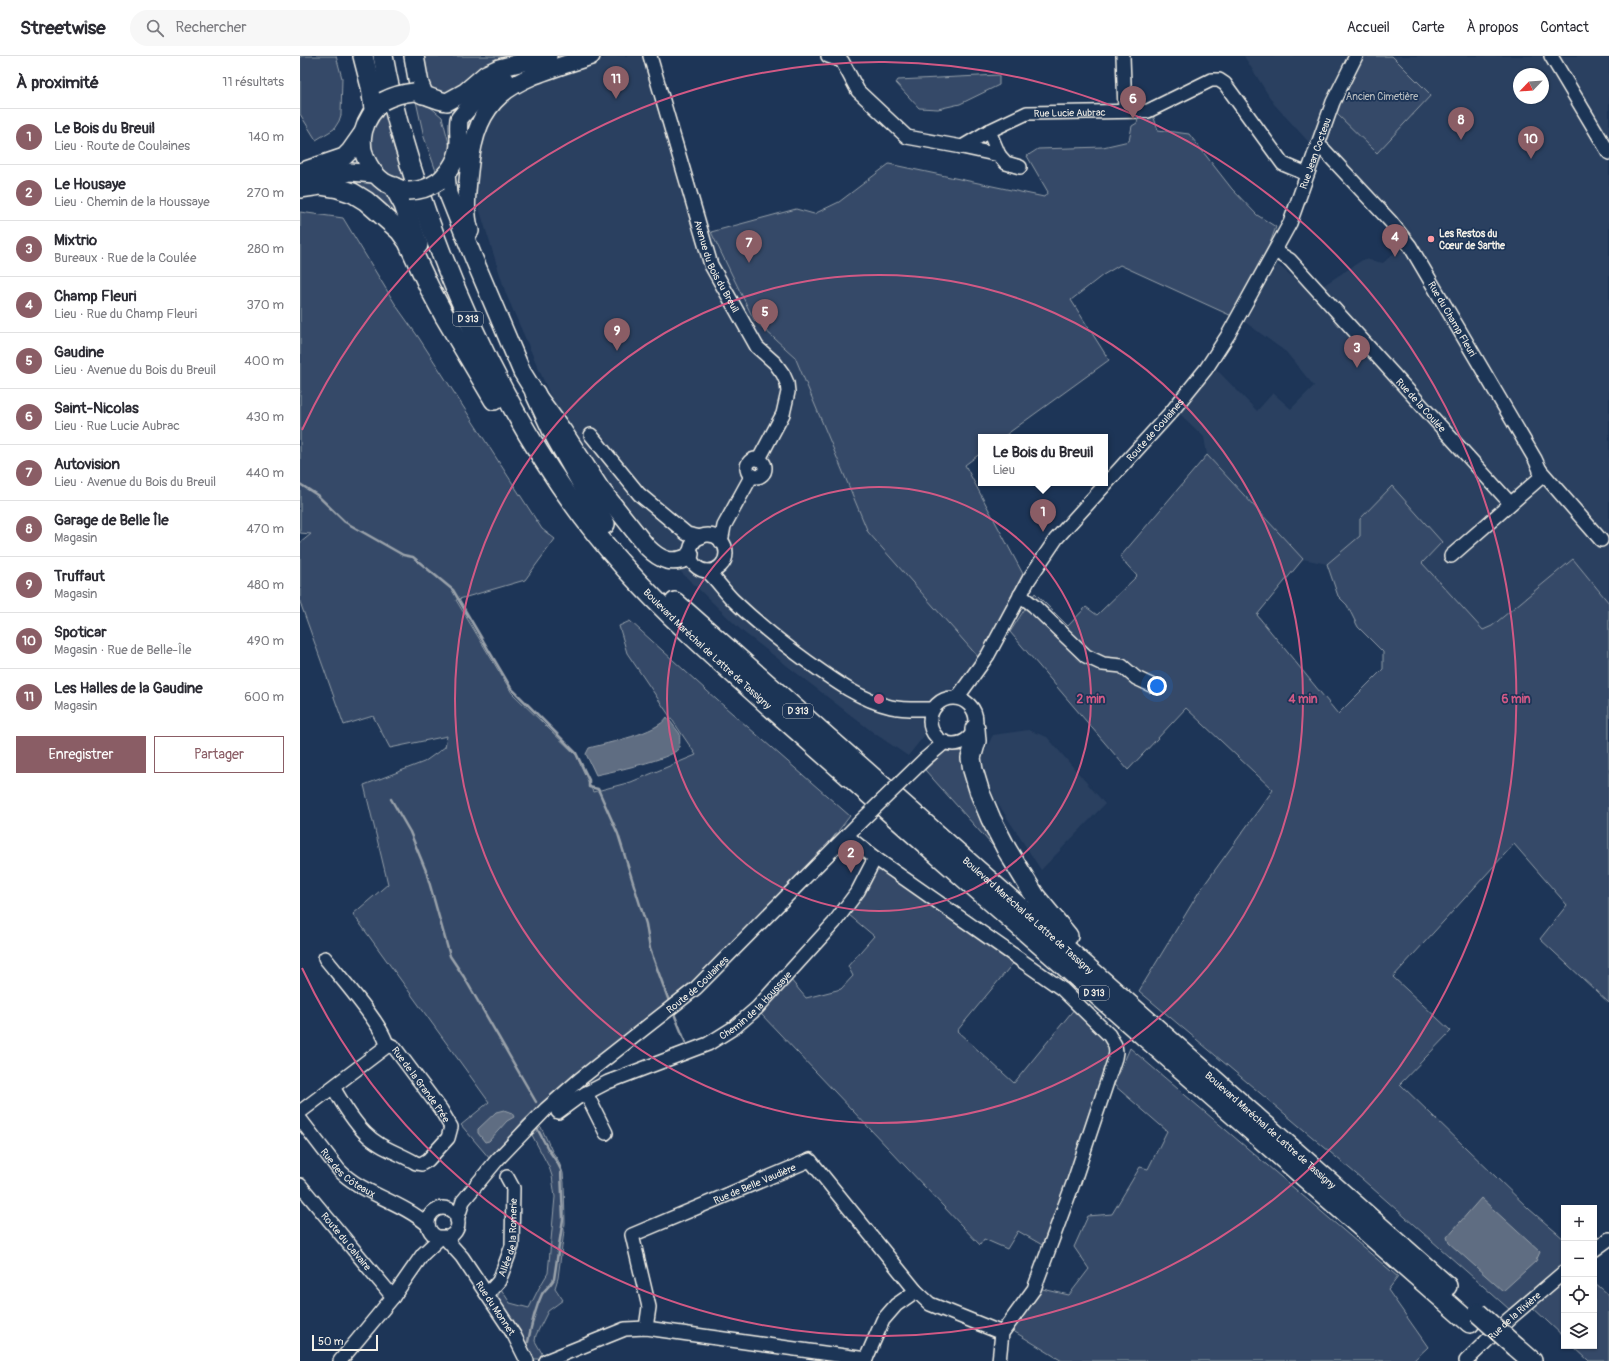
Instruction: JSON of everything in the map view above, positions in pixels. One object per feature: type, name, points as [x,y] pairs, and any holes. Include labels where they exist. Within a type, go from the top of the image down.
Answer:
[{"type":"highway","points":[[363,56],[371,87],[378,105]]},
{"type":"highway","name":"D 313","points":[[383,56],[404,146],[426,212],[450,278],[482,350],[508,401],[562,487],[600,528]]},
{"type":"highway","name":"D 313","points":[[395,56],[424,171],[461,273],[493,346],[518,394],[600,528]]},
{"type":"highway","points":[[414,56],[419,84],[425,96]]},
{"type":"highway","points":[[300,186],[320,185],[338,188],[353,193],[366,201],[400,231],[408,242],[430,289],[449,324],[522,444],[557,495],[584,530],[600,528],[535,393]]},
{"type":"highway","points":[[401,189],[404,206],[438,302]]},
{"type":"highway","name":"Boulevard Maréchal de Lattre de Tassigny","points":[[600,528],[635,559],[675,602],[1182,1050],[1474,1318],[1512,1355],[1532,1361]]},
{"type":"highway","name":"Boulevard Maréchal de Lattre de Tassigny","points":[[600,528],[626,569],[675,620],[844,772],[1474,1318]]},
{"type":"highway","points":[[975,729],[976,741],[971,758],[980,793],[1004,844],[1035,896],[1080,949],[1182,1050]]},
{"type":"main road","points":[[300,172],[344,157],[362,134],[367,121],[378,105],[398,94],[425,96],[447,102],[466,92],[486,74],[499,68],[548,56]]},
{"type":"main road","points":[[362,134],[362,144],[365,158],[374,174],[383,181],[401,189],[418,191],[431,186],[442,178],[456,158],[459,143],[459,119],[465,111],[497,83],[511,75],[527,70],[590,56]]},
{"type":"main road","points":[[474,259],[474,243],[468,224],[466,206],[467,184],[473,144],[480,122],[486,111],[499,95],[514,84],[590,56]]},
{"type":"main road","points":[[425,96],[448,110],[458,129]]},
{"type":"main road","points":[[300,186],[328,176],[351,172],[374,174]]},
{"type":"main road","points":[[442,178],[518,363],[535,393],[563,431],[600,488],[646,547],[662,559],[673,562],[688,557],[700,541]]},
{"type":"street","name":"Avenue du Bois du Breuil","points":[[650,56],[711,265],[757,348],[775,363],[783,374],[787,383],[788,392],[783,414],[759,459],[754,459],[749,463],[747,468],[752,475],[724,526],[700,541]]},
{"type":"street","points":[[828,56],[846,59],[858,90],[907,137],[999,155]]},
{"type":"street","points":[[1123,56],[1125,110]]},
{"type":"street","name":"Rue Jean Cocteau","points":[[1275,251],[1290,223],[1333,102],[1356,56]]},
{"type":"street","points":[[1551,56],[1609,153]]},
{"type":"street","name":"Rue Lucie Aubrac","points":[[962,147],[1027,113],[1125,110],[1148,111],[1211,80],[1219,80],[1225,84],[1283,164],[1307,174]]},
{"type":"street","points":[[989,132],[999,155],[1006,163],[1020,166]]},
{"type":"street","name":"Rue du Champ Fleuri","points":[[1318,145],[1391,222],[1410,246],[1535,458],[1540,470],[1601,540]]},
{"type":"street","name":"Rue de la Coulée","points":[[1275,251],[1290,260],[1510,504]]},
{"type":"street","name":"Route de Coulaines","points":[[1108,482],[1172,411],[1206,369],[1228,335],[1275,251]]},
{"type":"street","points":[[591,434],[639,494],[700,541],[725,549],[725,555],[720,566],[719,582]]},
{"type":"street","points":[[1451,556],[1540,478],[1540,470]]},
{"type":"street","name":"Route de Coulaines","points":[[962,700],[1029,579],[1056,539],[1104,486]]},
{"type":"street","points":[[700,541],[691,560],[696,567],[707,571],[719,582],[732,599],[781,642],[842,685],[878,703],[908,710],[933,709],[941,701],[949,698],[962,700],[975,713],[975,729],[970,737],[962,742],[954,744],[937,734],[908,710]]},
{"type":"street","points":[[707,571],[713,570],[720,566]]},
{"type":"street","points":[[1020,595],[1034,606],[1086,656],[1103,664],[1122,666],[1136,678],[1150,685]]},
{"type":"street","name":"Route de Coulaines","points":[[457,1225],[463,1201],[497,1160],[546,1109],[580,1079],[696,988],[859,823],[925,759],[937,734],[930,717],[933,709]]},
{"type":"street","points":[[847,836],[875,858],[1062,989],[1109,1035],[1115,1045],[1115,1058],[1074,1181],[1034,1289],[1002,1334],[999,1361]]},
{"type":"street","name":"Chemin de la Houssaye","points":[[558,1112],[586,1093],[608,1082],[708,1044],[735,1027],[757,1008],[834,923],[858,891],[875,858]]},
{"type":"street","name":"Rue de la Grande Prée","points":[[325,958],[379,1027],[386,1040],[387,1046]]},
{"type":"street","name":"Rue de la Grande Prée","points":[[300,1112],[387,1046],[390,1045],[394,1047],[441,1110],[451,1127],[448,1138],[428,1160],[421,1164],[416,1163],[385,1147],[365,1134],[345,1108],[333,1087]]},
{"type":"street","points":[[586,1093],[606,1133]]},
{"type":"street","name":"Rue des Côteaux","points":[[300,1119],[346,1178],[430,1223]]},
{"type":"street","name":"Rue de Belle Vaudière","points":[[646,1328],[649,1307],[632,1235],[810,1160],[916,1291],[930,1304],[1002,1334]]},
{"type":"street","name":"Allée de la Romerie","points":[[486,1293],[499,1281],[512,1246],[513,1188],[507,1177]]},
{"type":"street","name":"Route du Calvaire","points":[[300,1185],[393,1297]]},
{"type":"street","name":"Route de Coulaines","points":[[446,1208],[463,1201]]},
{"type":"street","points":[[423,1254],[430,1223],[439,1208],[446,1208],[453,1212],[457,1225],[449,1236],[443,1237],[435,1235],[430,1223]]},
{"type":"street","name":"Rue du Monnet","points":[[457,1225],[462,1257]]},
{"type":"street","points":[[340,1361],[393,1297],[423,1254],[443,1237]]},
{"type":"street","name":"Rue du Monnet","points":[[443,1237],[462,1257],[514,1335],[528,1361]]},
{"type":"street","points":[[1597,1248],[1609,1239]]},
{"type":"street","name":"Rue de la Rivière","points":[[1466,1361],[1509,1319],[1561,1275]]},
{"type":"street","points":[[546,1361],[625,1329],[646,1328],[866,1360],[883,1320],[896,1305],[916,1291]]},
{"type":"shaded area","points":[[611,56],[657,56],[711,232],[754,320],[795,357],[868,532],[979,658],[960,684],[929,703],[925,715],[924,736],[908,756],[874,733],[742,631],[683,574],[658,547],[606,486],[557,411],[506,294],[475,195],[476,167],[493,113],[505,99],[535,79]]},
{"type":"shaded area","points":[[1244,56],[1609,56],[1609,603],[1573,559],[1492,626],[1483,630],[1422,563],[1360,536],[1327,564],[1303,559],[1207,455],[1204,437],[1178,412],[1217,370],[1257,411],[1273,393],[1291,409],[1314,386],[1286,352],[1245,322],[1277,264],[1312,293],[1364,259],[1383,263],[1400,248],[1379,219],[1274,104]]},
{"type":"shaded area","points":[[667,717],[680,734],[680,744],[678,749],[665,757],[653,761],[596,775],[586,754],[589,748],[643,733],[662,723]]},
{"type":"shaded area","points":[[1028,730],[1047,737],[1105,804],[1041,870],[995,799],[980,760],[993,735]]},
{"type":"shaded area","points":[[504,1110],[512,1113],[514,1117],[507,1121],[489,1141],[485,1142],[478,1133],[478,1129],[496,1112]]},
{"type":"shaded area","points":[[1481,1198],[1540,1252],[1536,1261],[1503,1291],[1449,1243],[1447,1237]]},
{"type":"green space","points":[[300,56],[336,56],[342,78],[341,115],[339,121],[334,129],[316,140],[300,114]]},
{"type":"green space","points":[[414,56],[513,56],[437,100]]},
{"type":"green space","name":"Ancien Cimetière","points":[[1363,56],[1392,56],[1431,95],[1377,153],[1334,111],[1341,93],[1346,92],[1349,86],[1347,82]]},
{"type":"green space","points":[[999,75],[999,85],[960,104],[938,109],[919,108],[896,83],[898,80]]},
{"type":"green space","points":[[416,101],[429,106],[442,117],[450,147],[447,159],[437,174],[424,137]]},
{"type":"green space","points":[[385,110],[394,148],[406,183],[378,170],[369,136],[371,128]]},
{"type":"green space","points":[[1153,115],[1158,130],[1189,134],[1232,189],[1257,215],[1276,227],[1266,254],[1234,317],[1120,265],[1103,275],[1071,300],[1109,360],[1007,434],[978,434],[978,455],[965,465],[1023,574],[979,658],[868,532],[795,357],[754,320],[711,232],[796,209],[814,214],[839,202],[889,164],[1044,197],[1048,192],[1027,156],[1038,149],[1103,147],[1129,141],[1132,126],[1137,123],[1138,119]]},
{"type":"green space","points":[[365,176],[390,192],[401,222],[344,180]]},
{"type":"green space","points":[[300,212],[343,218],[397,307],[419,338],[542,529],[555,539],[525,580],[456,600],[512,693],[576,755],[593,792],[631,782],[696,755],[627,653],[619,626],[630,621],[717,700],[850,816],[816,859],[699,976],[563,1085],[523,1121],[490,1159],[461,1125],[489,1102],[353,914],[388,884],[364,785],[424,762],[445,747],[447,736],[390,748],[373,716],[344,725],[300,602],[300,543],[311,534],[300,533]]},
{"type":"green space","points":[[1207,455],[1303,559],[1257,615],[1338,714],[1383,669],[1383,652],[1358,627],[1347,605],[1338,596],[1327,564],[1360,536],[1360,519],[1392,486],[1442,542],[1422,563],[1483,630],[1492,626],[1573,559],[1609,603],[1609,1003],[1540,939],[1567,905],[1514,844],[1393,977],[1451,1031],[1400,1084],[1529,1209],[1561,1236],[1561,1266],[1509,1309],[1362,1179],[1139,991],[1199,892],[1273,790],[1186,708],[1128,770],[1010,632],[1035,593],[1068,626],[1086,607],[1097,615],[1137,576],[1120,557]]},
{"type":"green space","points":[[968,742],[968,751],[1016,872],[925,770],[950,747]]},
{"type":"green space","points":[[885,869],[1014,962],[957,1031],[1014,1083],[1075,1008],[1108,1042],[1111,1063],[1044,1246],[1018,1231],[1007,1249],[984,1239],[980,1245],[761,1014],[790,979],[806,998],[841,989],[853,976],[848,966],[874,936],[849,915],[872,873]]},
{"type":"green space","points":[[1130,1048],[1398,1277],[1388,1290],[1428,1347],[1413,1361],[1062,1361],[1010,1329],[1038,1288],[1069,1295],[1089,1269],[1074,1247],[1088,1216],[1112,1214],[1140,1167],[1148,1169],[1167,1131],[1114,1085]]},
{"type":"green space","points":[[541,1127],[563,1173],[565,1223],[558,1278],[555,1288],[563,1300],[548,1311],[536,1335],[535,1341],[544,1357],[530,1359],[497,1298],[501,1289],[510,1303],[529,1308],[548,1273],[555,1197],[549,1167],[532,1135]]},
{"type":"green space","points":[[1561,1284],[1561,1334],[1531,1306]]},
{"type":"green space","points":[[1597,1285],[1609,1295],[1609,1361],[1589,1361],[1576,1349],[1597,1349]]},
{"type":"waterway","points":[[300,484],[317,495],[345,522],[403,555],[413,557],[453,590],[511,688],[576,753],[589,780],[589,787],[598,789],[618,834],[646,924],[650,949],[670,1004]]},
{"type":"waterway","points":[[391,799],[410,832],[426,871],[450,956],[464,977],[536,1102]]},
{"type":"waterway","points":[[673,1011],[687,1046]]},
{"type":"waterway","points":[[528,1342],[542,1294],[554,1279],[563,1219],[561,1170],[538,1130]]},
{"type":"place","name":"Les Halles de la Gaudine","points":[[616,99]]},
{"type":"place","name":"Saint-Nicolas","points":[[1133,119]]},
{"type":"place","name":"Garage de Belle Île","points":[[1461,140]]},
{"type":"place","name":"Spoticar","points":[[1531,159]]},
{"type":"place","name":"Les Restos du Cœur de Sarthe","points":[[1431,239]]},
{"type":"place","name":"Champ Fleuri","points":[[1395,257]]},
{"type":"place","name":"Autovision","points":[[749,263]]},
{"type":"place","name":"Gaudine","points":[[765,332]]},
{"type":"place","name":"Truffaut","points":[[617,351]]},
{"type":"place","name":"Mixtrio","points":[[1357,368]]},
{"type":"place","name":"Le Bois du Breuil","points":[[1043,532]]},
{"type":"place","name":"Le Housaye","points":[[851,873]]}]
